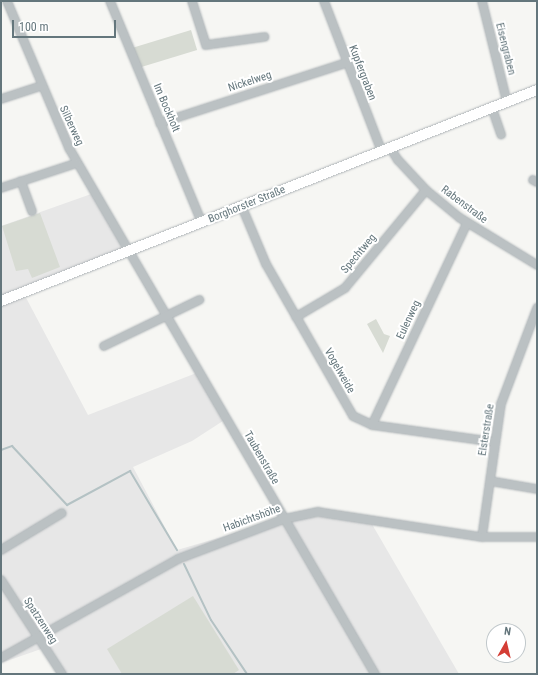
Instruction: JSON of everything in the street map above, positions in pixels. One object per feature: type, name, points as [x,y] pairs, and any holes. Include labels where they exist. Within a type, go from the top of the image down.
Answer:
[{"type":"main road","name":"Borghorster Straße","points":[[1,301],[202,224],[537,90]]},
{"type":"street","name":"Silberweg","points":[[7,1],[41,86],[77,162],[129,252]]},
{"type":"street","name":"Im Bockholt","points":[[110,1],[202,224]]},
{"type":"street","points":[[192,1],[206,45],[264,37]]},
{"type":"street","name":"Kupfergraben","points":[[324,1],[346,63],[386,150]]},
{"type":"street","name":"Eisengraben","points":[[482,1],[508,102]]},
{"type":"street","name":"Nickelweg","points":[[160,122],[346,63]]},
{"type":"street","points":[[1,99],[41,86]]},
{"type":"street","points":[[492,108],[501,134]]},
{"type":"street","name":"Rabenstraße","points":[[386,150],[398,160],[426,190],[467,223],[537,265]]},
{"type":"street","points":[[1,188],[77,162]]},
{"type":"street","points":[[21,181],[32,211]]},
{"type":"street","name":"Spechtweg","points":[[296,317],[345,288],[426,190]]},
{"type":"street","name":"Vogelweide","points":[[242,207],[266,264],[346,405],[354,416],[372,425],[495,442]]},
{"type":"street","name":"Eulenweg","points":[[372,425],[467,223]]},
{"type":"street","name":"Taubenstraße","points":[[129,252],[375,674]]},
{"type":"street","points":[[104,346],[167,317],[199,300]]},
{"type":"street","name":"Elsterstraße","points":[[482,537],[501,404],[537,308]]},
{"type":"street","points":[[490,481],[537,489]]},
{"type":"street","name":"Habichtshöhe","points":[[1,658],[38,639],[178,559],[284,519],[318,512],[482,537],[537,537]]},
{"type":"street","points":[[1,550],[62,513]]},
{"type":"street","name":"Spatzenweg","points":[[1,580],[62,674]]},
{"type":"shaded area","points":[[191,30],[197,50],[140,68],[134,48]]},
{"type":"shaded area","points":[[94,193],[129,252],[23,292],[88,415],[199,372],[226,419],[192,441],[133,467],[177,550],[284,519],[317,517],[369,519],[459,674],[62,674],[44,648],[1,663],[1,226]]},
{"type":"shaded area","points":[[40,213],[60,267],[32,278],[28,269],[16,271],[2,226]]},
{"type":"shaded area","points":[[376,319],[384,334],[390,336],[383,353],[367,324]]},
{"type":"shaded area","points":[[193,596],[239,670],[233,674],[122,674],[107,649]]},
{"type":"waterway","points":[[1,450],[12,446],[67,505],[130,471],[177,550]]},
{"type":"waterway","points":[[184,564],[211,620],[247,674]]}]
